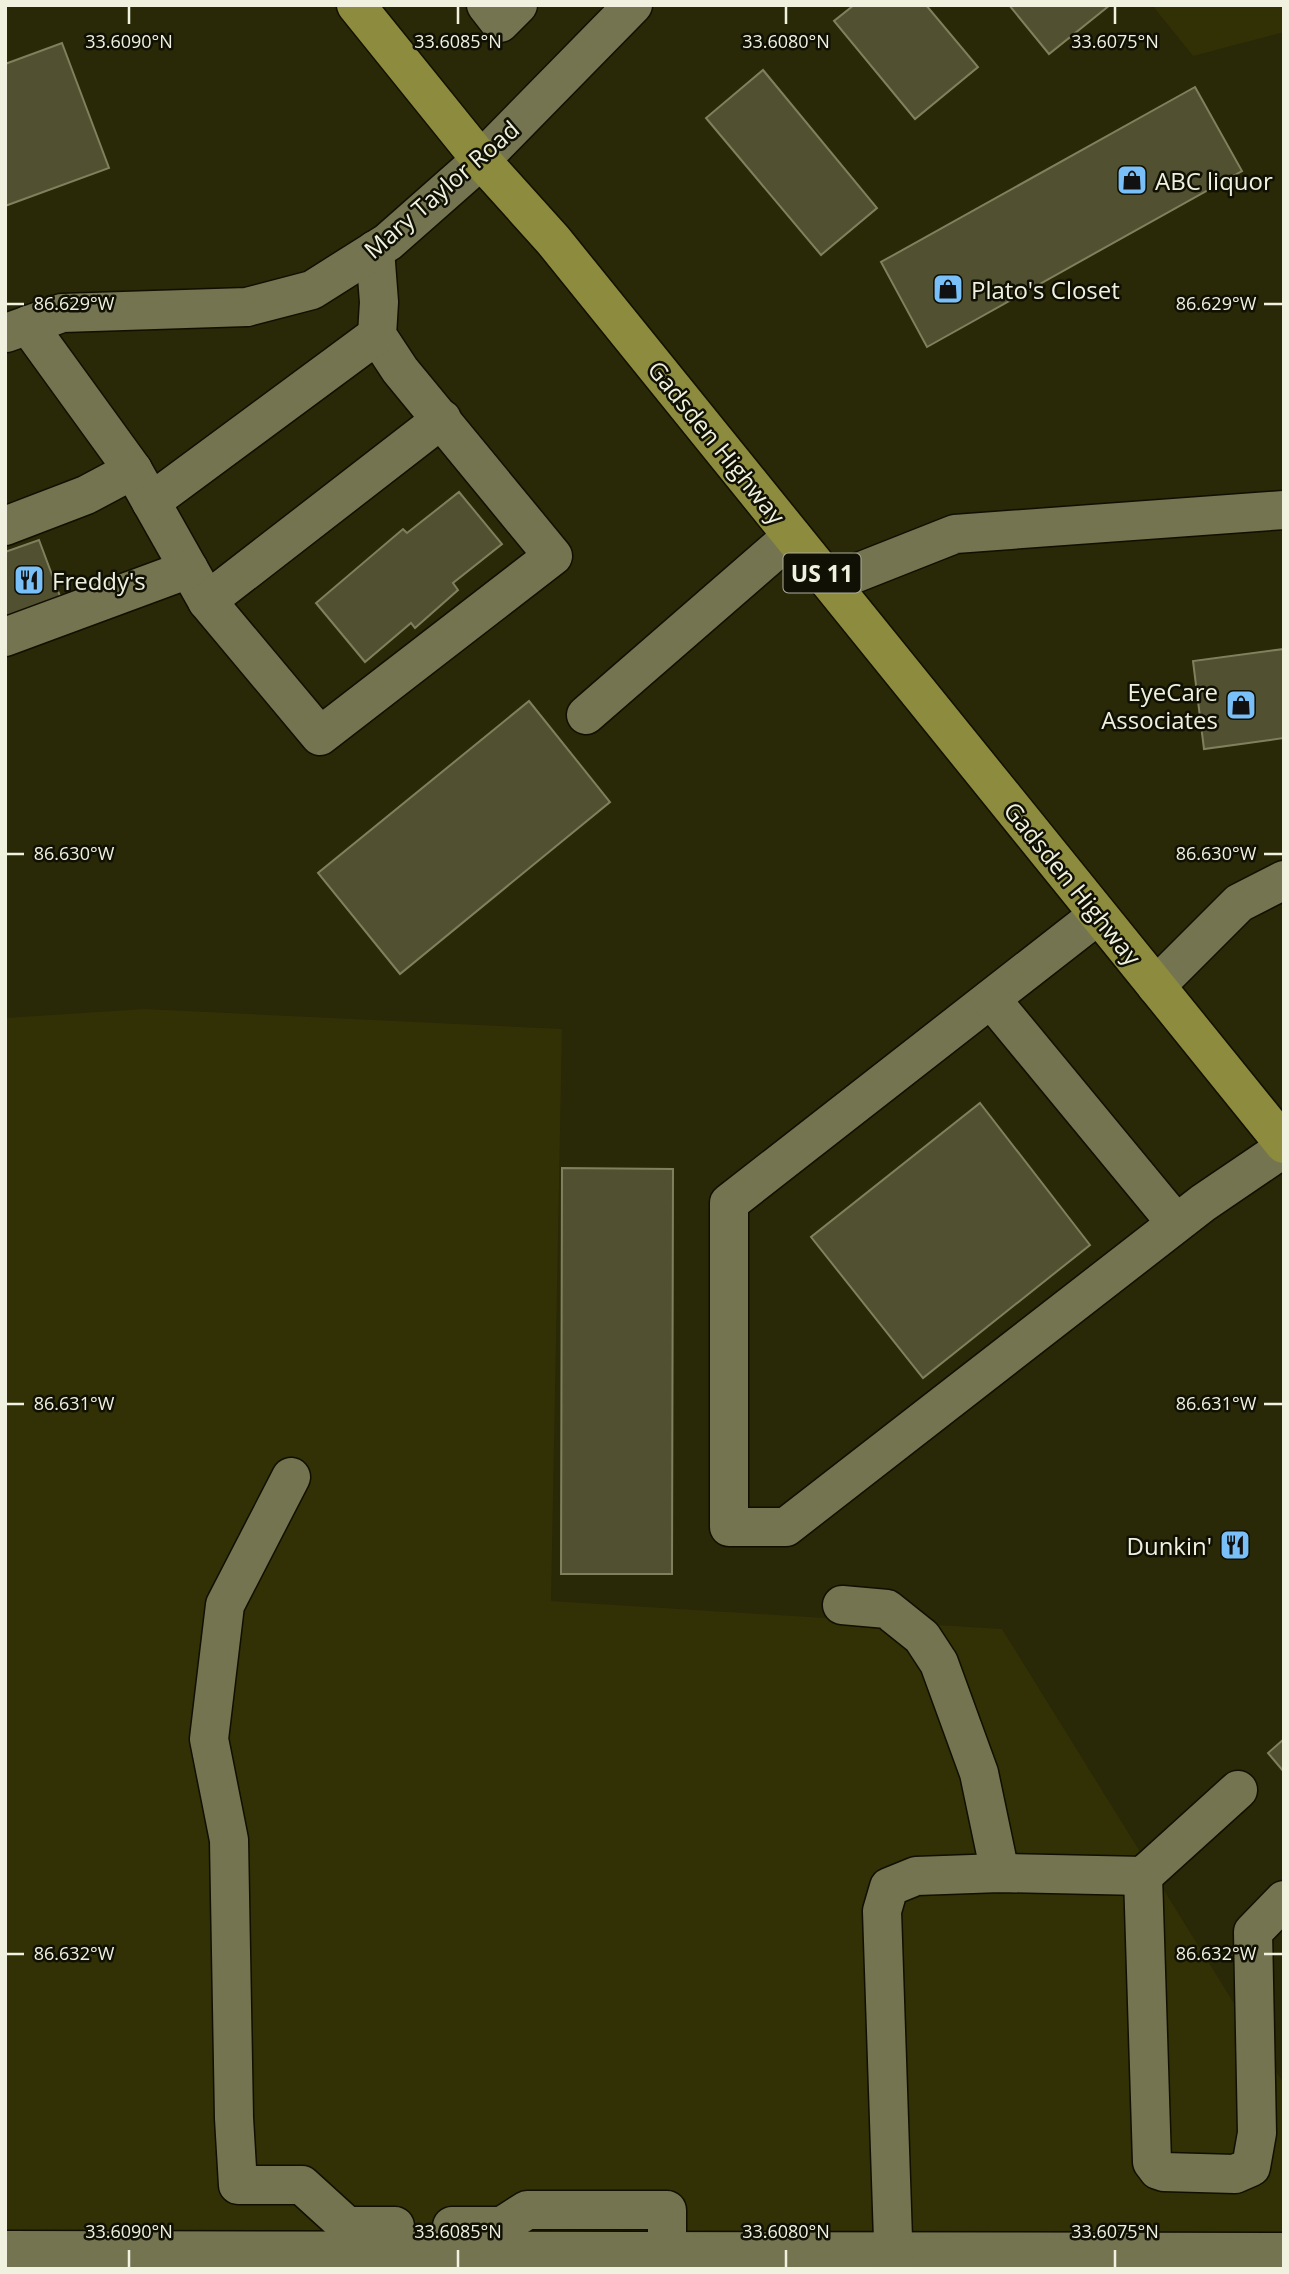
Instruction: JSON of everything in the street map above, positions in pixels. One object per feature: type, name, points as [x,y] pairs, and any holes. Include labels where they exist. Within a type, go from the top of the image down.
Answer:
[{"type":"main road","name":"Gadsden Highway","points":[[369,10],[481,160],[553,240],[1284,1146]]},
{"type":"street","name":"Mary Taylor Road","points":[[16,329],[62,313],[176,307],[247,307],[312,290],[388,242],[481,160],[633,5]]},
{"type":"street","points":[[16,329],[133,470],[198,585],[320,736],[553,556],[400,370],[377,335],[379,302],[375,250]]},
{"type":"street","points":[[151,502],[377,335]]},
{"type":"street","points":[[5,637],[198,585],[442,419]]},
{"type":"street","points":[[5,526],[86,495],[133,470]]},
{"type":"street","points":[[831,583],[955,534],[1284,510]]},
{"type":"street","points":[[586,715],[792,536]]},
{"type":"street","points":[[1156,986],[1239,903],[1284,880]]},
{"type":"street","points":[[1098,915],[729,1203],[729,1527],[786,1527],[1176,1223],[1284,1146]]},
{"type":"street","points":[[991,999],[1176,1223]]},
{"type":"street","points":[[291,1477],[225,1605],[208,1739],[229,1840],[234,2118],[238,2185],[302,2185],[346,2248]]},
{"type":"street","points":[[842,1605],[887,1609],[922,1637],[939,1663],[979,1773],[1000,1873]]},
{"type":"street","points":[[894,2260],[882,1911],[889,1887],[916,1876],[1000,1873],[1143,1876],[1238,1790]]},
{"type":"street","points":[[1143,1876],[1152,2162],[1158,2170],[1164,2172],[1235,2174],[1251,2167],[1257,2133],[1253,1932],[1284,1900]]},
{"type":"street","points":[[6,2256],[346,2248],[667,2251],[894,2260],[1284,2252]]},
{"type":"shaded area","points":[[1152,5],[1284,5],[1284,32],[1193,56]]},
{"type":"shaded area","points":[[144,1009],[562,1029],[551,1601],[1002,1629],[1284,2084],[1284,2269],[5,2269],[5,1018]]},
{"type":"building","points":[[854,5],[926,5],[978,67],[915,119],[834,21]]},
{"type":"building","points":[[1009,5],[1110,5],[1049,54]]},
{"type":"building","points":[[62,43],[109,168],[5,206],[5,64]]},
{"type":"building","points":[[763,70],[877,208],[821,255],[706,118]]},
{"type":"building","points":[[1195,87],[1242,171],[927,347],[881,262]]},
{"type":"building","points":[[459,492],[502,544],[453,583],[458,590],[415,628],[411,623],[365,662],[316,603],[403,529],[407,533]]},
{"type":"building","name":"Freddy's","points":[[39,540],[64,607],[5,629],[5,552]]},
{"type":"building","points":[[1284,649],[1284,738],[1204,749],[1193,661]]},
{"type":"building","points":[[529,701],[610,802],[400,974],[318,873]]},
{"type":"building","points":[[980,1103],[1090,1245],[923,1378],[811,1237]]},
{"type":"building","points":[[562,1168],[673,1169],[672,1574],[561,1574]]},
{"type":"building","points":[[1284,1739],[1284,1772],[1268,1753]]},
{"type":"place","name":"ABC liquor","points":[[1132,180]]},
{"type":"place","name":"Plato's Closet","points":[[948,289]]},
{"type":"place","name":"Freddy's","points":[[29,580]]},
{"type":"place","name":"EyeCare Associates","points":[[1241,705]]},
{"type":"place","name":"Dunkin'","points":[[1235,1545]]}]
